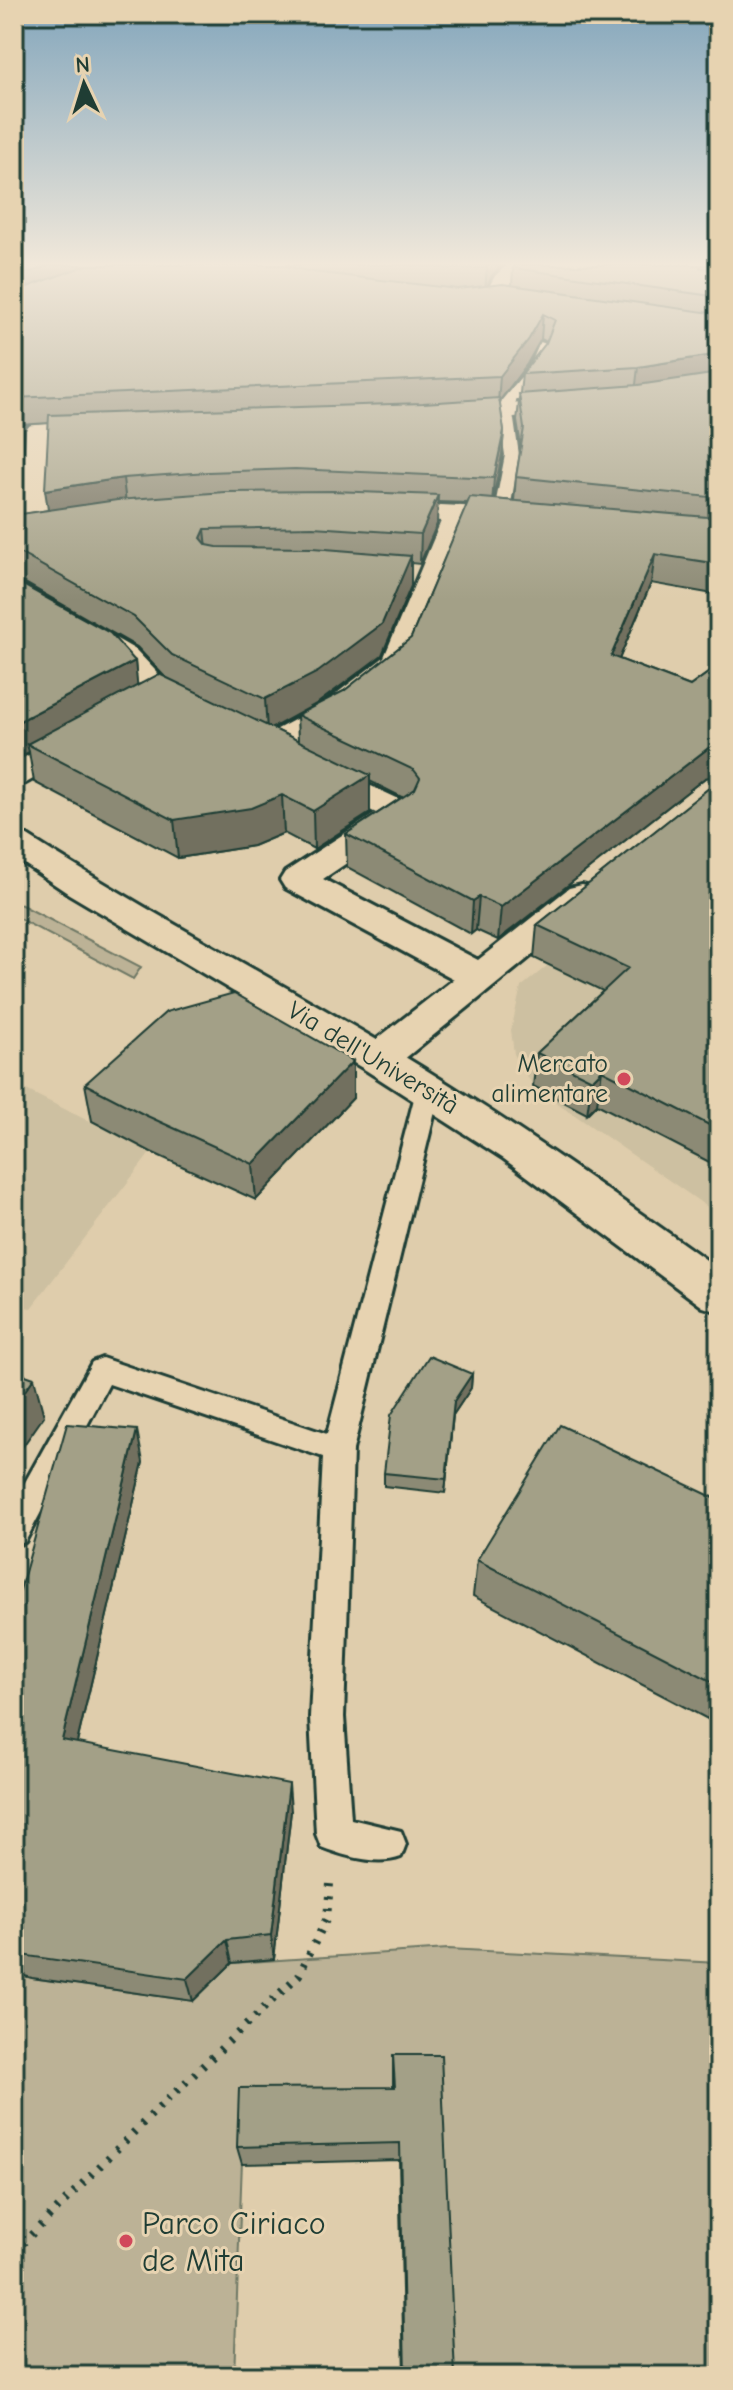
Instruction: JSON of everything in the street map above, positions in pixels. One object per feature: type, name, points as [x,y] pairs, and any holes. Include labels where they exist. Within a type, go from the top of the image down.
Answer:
[{"type":"street","points":[[427,417],[598,405]]},
{"type":"street","points":[[62,526],[24,520],[32,430],[123,428]]},
{"type":"street","points":[[353,508],[546,519]]},
{"type":"street","points":[[457,514],[397,661],[331,713],[255,740],[400,812],[298,880],[480,977]]},
{"type":"street","points":[[402,573],[432,576]]},
{"type":"street","points":[[14,592],[126,656],[148,709],[14,776]]},
{"type":"street","name":"Via dell'Università","points":[[14,842],[82,886],[378,1059],[519,1148],[719,1294]]},
{"type":"street","points":[[378,1059],[611,873]]},
{"type":"lane","points":[[501,516],[512,455],[506,413],[509,400],[528,377]]},
{"type":"lane","points":[[388,1844],[334,1834],[327,1717],[338,1450],[428,1091]]},
{"type":"lane","points":[[14,1532],[102,1370],[338,1450]]},
{"type":"path","points":[[14,2252],[148,2118],[299,1975],[327,1918],[334,1834]]},
{"type":"shaded area","name":"Mercato alimentare","points":[[719,827],[719,1215],[533,1086],[514,1054],[511,1030],[521,987]]},
{"type":"shaded area","points":[[14,901],[141,967],[133,979],[14,916]]},
{"type":"shaded area","points":[[14,1084],[151,1152],[31,1308],[14,1305]]},
{"type":"shaded area","points":[[448,1949],[719,1963],[719,2376],[451,2376],[394,2106],[244,2107],[234,2376],[14,2376],[14,1973],[193,2001],[232,1963]]},
{"type":"building","points":[[14,377],[488,377],[14,398]]},
{"type":"building","points":[[695,377],[719,377],[719,498],[516,477],[524,428],[519,394],[638,385]]},
{"type":"building","points":[[499,398],[504,430],[494,478],[295,469],[123,478],[45,490],[49,415]]},
{"type":"building","points":[[14,410],[18,410],[14,470]]},
{"type":"building","points":[[333,491],[438,495],[421,534],[313,527],[205,529],[201,538],[207,545],[217,547],[313,548],[411,556],[382,624],[318,672],[265,699],[172,655],[134,617],[14,552],[14,515],[117,500],[225,492]]},
{"type":"building","points":[[470,497],[719,518],[719,564],[655,554],[611,656],[690,686],[719,665],[719,744],[711,746],[501,907],[479,897],[473,901],[346,834],[415,789],[420,778],[414,770],[297,715],[344,691],[411,638]]},
{"type":"building","points":[[14,580],[110,633],[135,661],[14,724]]},
{"type":"building","points":[[159,674],[370,775],[313,811],[282,795],[251,808],[174,820],[27,744]]},
{"type":"building","points":[[719,780],[719,1130],[602,1070],[592,1080],[537,1053],[628,968],[537,925]]},
{"type":"building","points":[[234,993],[353,1061],[253,1164],[85,1084],[166,1012]]},
{"type":"building","points":[[429,1356],[472,1374],[454,1401],[446,1479],[384,1473],[391,1415]]},
{"type":"building","points":[[14,1371],[34,1378],[14,1406]]},
{"type":"building","points":[[67,1424],[137,1430],[62,1740],[289,1784],[271,1935],[227,1940],[187,1979],[14,1954],[14,1662],[18,1651],[14,1649],[14,1611]]},
{"type":"building","points":[[560,1425],[719,1500],[719,1685],[477,1560]]},
{"type":"building","points":[[393,2055],[441,2055],[455,2376],[405,2376],[400,2143],[237,2147],[239,2088],[395,2087]]},
{"type":"place","name":"Mercato alimentare","points":[[624,1079]]},
{"type":"place","name":"Parco Ciriaco de Mita","points":[[126,2241]]}]
